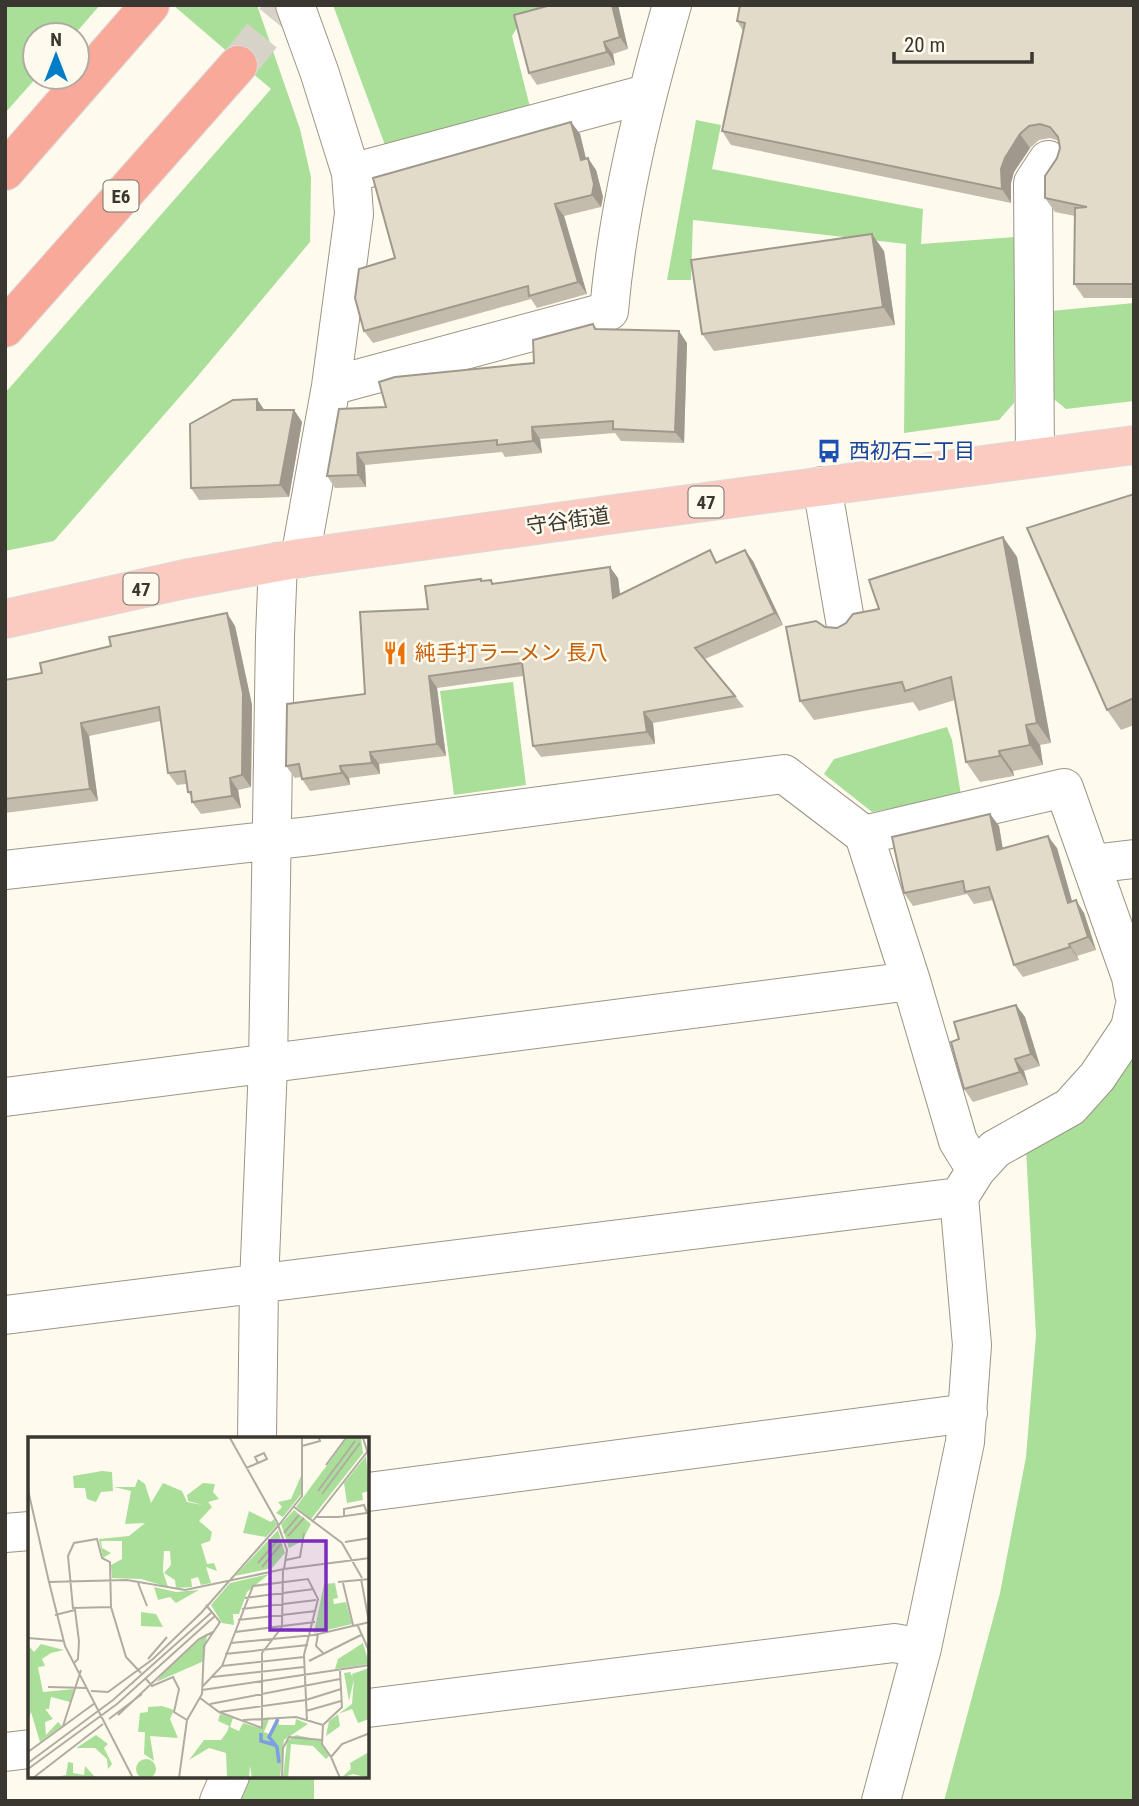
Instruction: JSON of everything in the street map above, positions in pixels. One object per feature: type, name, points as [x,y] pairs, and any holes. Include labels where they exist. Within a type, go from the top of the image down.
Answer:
[{"type":"highway","points":[[5,171],[150,5]]},
{"type":"highway","name":"E6","points":[[5,328],[238,65]]},
{"type":"main road","name":"守谷街道","points":[[5,619],[185,579],[289,560],[1134,445]]},
{"type":"street","points":[[257,1437],[272,841],[289,560],[331,386],[354,214],[351,173],[295,5]]},
{"type":"street","points":[[331,386],[609,312],[618,235],[646,94],[672,5]]},
{"type":"street","points":[[351,173],[646,94]]},
{"type":"street","points":[[1035,457],[1033,183],[1048,160]]},
{"type":"street","points":[[822,486],[846,625]]},
{"type":"street","points":[[5,870],[272,841],[784,774],[864,835],[911,981],[958,1141],[967,1183],[972,1345],[965,1442],[922,1648],[881,1801]]},
{"type":"street","points":[[864,835],[1064,788],[1131,977],[1134,994]]},
{"type":"street","points":[[1092,864],[1134,859]]},
{"type":"street","points":[[5,1097],[911,981]]},
{"type":"street","points":[[5,1315],[259,1284],[967,1183],[995,1149],[1070,1107],[1097,1077],[1130,1028],[1134,1009]]},
{"type":"street","points":[[369,1492],[968,1413]]},
{"type":"street","points":[[5,1533],[28,1531]]},
{"type":"street","points":[[369,1708],[894,1643],[922,1648]]},
{"type":"street","points":[[5,1752],[28,1749]]},
{"type":"street","points":[[219,1801],[229,1778]]},
{"type":"green space","points":[[5,5],[100,5],[86,21],[21,21],[21,91],[25,91],[5,113]]},
{"type":"green space","points":[[173,5],[257,5],[300,129],[311,177],[310,242],[54,541],[5,551],[5,393],[271,89]]},
{"type":"green space","points":[[333,5],[601,5],[520,23],[512,36],[530,107],[385,145]]},
{"type":"green space","points":[[696,120],[721,125],[712,169],[923,209],[921,244],[1015,237],[1014,403],[999,420],[904,433],[906,244],[693,220],[691,280],[667,280]]},
{"type":"green space","points":[[1134,303],[1134,401],[1066,409],[1050,396],[1051,311]]},
{"type":"green space","points":[[513,682],[526,785],[454,795],[440,691]]},
{"type":"green space","points":[[947,727],[952,740],[961,795],[872,812],[824,774],[834,759]]},
{"type":"green space","points":[[1134,1051],[1134,1801],[944,1801],[1000,1593],[1026,1457],[1036,1335],[1026,1149]]},
{"type":"green space","points":[[245,1778],[314,1778],[314,1801],[236,1801]]},
{"type":"building","points":[[551,5],[612,5],[620,37],[604,42],[607,52],[529,73],[514,15]]},
{"type":"building","points":[[740,5],[1134,5],[1134,284],[1074,284],[1075,208],[1087,207],[1045,198],[1045,176],[1060,148],[1058,137],[1050,127],[1040,124],[1029,126],[1020,134],[1001,169],[1002,189],[722,131],[745,23],[737,21]]},
{"type":"building","points":[[571,122],[581,160],[588,158],[594,184],[592,195],[555,204],[578,282],[529,296],[528,286],[364,331],[355,298],[359,269],[395,258],[373,178]]},
{"type":"building","points":[[872,234],[883,307],[702,334],[691,260]]},
{"type":"building","points":[[593,324],[595,329],[679,331],[675,432],[613,429],[613,421],[532,427],[533,441],[497,445],[497,440],[357,453],[358,475],[327,476],[339,409],[386,407],[379,382],[395,377],[534,363],[533,340]]},
{"type":"building","points":[[257,399],[257,410],[294,410],[280,485],[191,488],[190,424],[233,400]]},
{"type":"building","points":[[1134,494],[1134,698],[1107,710],[1027,528]]},
{"type":"building","points":[[1003,537],[1037,723],[1026,725],[1030,745],[999,751],[1000,756],[966,762],[951,677],[905,691],[902,682],[800,701],[786,627],[816,621],[825,627],[837,628],[846,623],[853,614],[879,609],[869,580]]},
{"type":"building","points":[[710,550],[716,563],[745,550],[775,613],[695,648],[735,696],[644,712],[647,732],[533,746],[522,663],[429,676],[437,744],[370,752],[372,763],[340,766],[342,773],[302,779],[299,764],[286,766],[287,704],[365,694],[360,612],[428,609],[425,586],[481,579],[491,580],[492,584],[610,567],[613,598]]},
{"type":"building","points":[[227,613],[243,693],[242,775],[230,778],[232,796],[192,802],[185,771],[168,773],[159,707],[81,723],[90,789],[5,799],[5,680],[42,673],[40,663],[111,646],[109,637]]},
{"type":"building","points":[[990,814],[997,850],[1048,836],[1068,903],[1076,900],[1088,937],[1069,944],[1070,947],[1014,965],[989,887],[965,892],[963,881],[904,893],[892,837]]},
{"type":"building","points":[[1016,1005],[1031,1054],[1015,1059],[1020,1072],[964,1089],[951,1042],[959,1039],[954,1022]]},
{"type":"tunnel","points":[[238,65],[287,5]]},
{"type":"place","name":"西初石二丁目","points":[[829,451]]},
{"type":"place","name":"純手打ラーメン 長八","points":[[395,653]]}]
